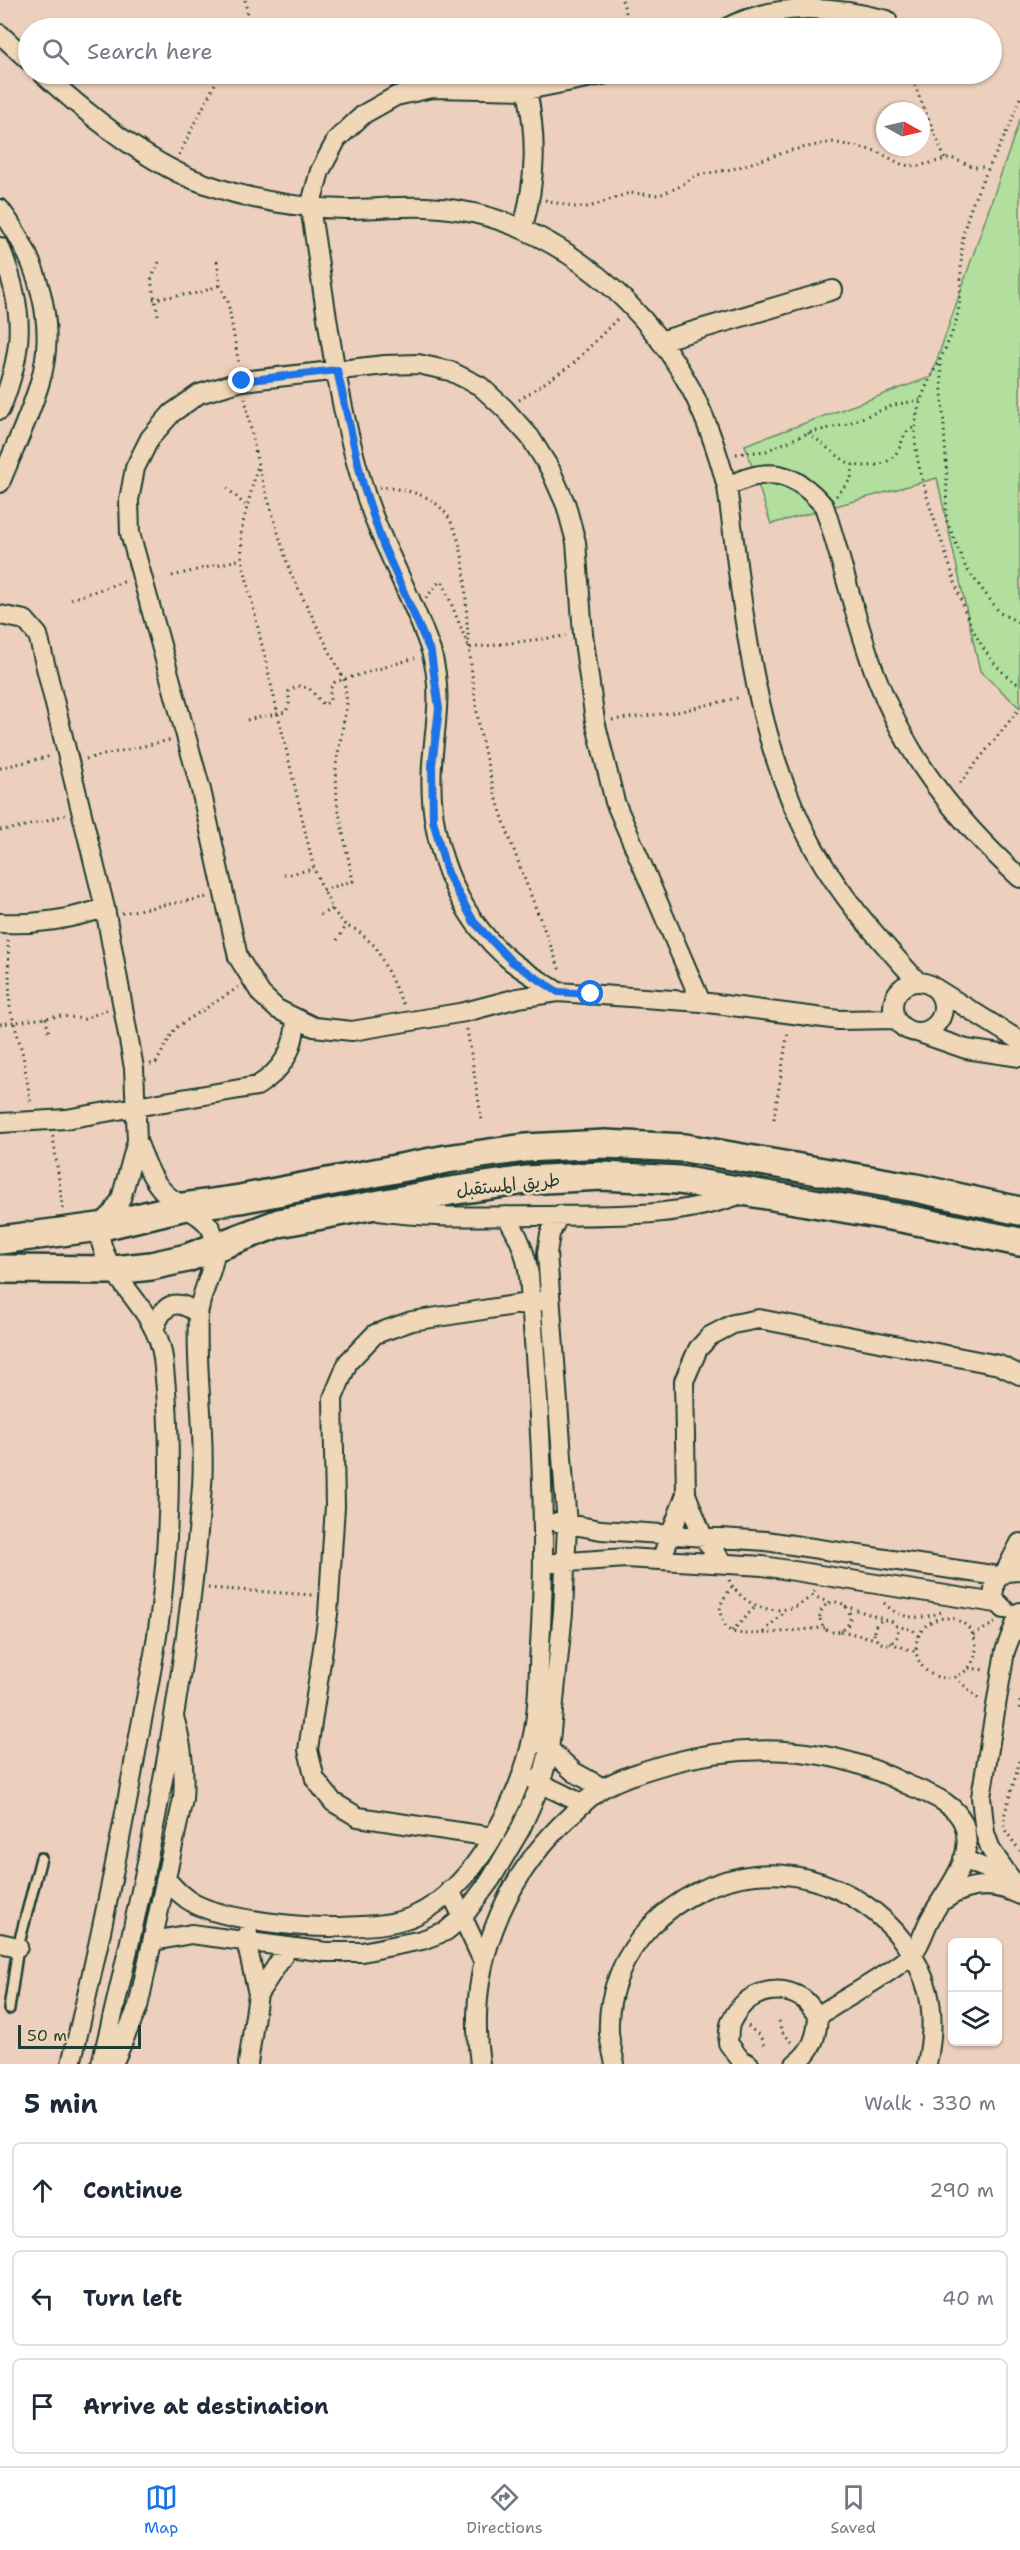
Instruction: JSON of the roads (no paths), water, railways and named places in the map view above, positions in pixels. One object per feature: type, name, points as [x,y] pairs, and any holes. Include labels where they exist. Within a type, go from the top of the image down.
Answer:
[{"type":"main road","name":"طريق المستقبل","points":[[0,1240],[99,1227],[182,1207],[240,1199],[447,1159],[525,1148],[605,1144],[685,1148],[916,1188],[1020,1211]]},
{"type":"main road","name":"طريق المستقبل","points":[[9,1269],[114,1270],[160,1264],[215,1249],[279,1223],[450,1191],[526,1180],[591,1177],[679,1180],[907,1219],[1020,1242]]},
{"type":"main road","points":[[869,1213],[877,1194],[873,1180]]},
{"type":"main road","points":[[907,1219],[904,1213],[906,1198],[916,1188]]},
{"type":"main road","points":[[240,1199],[244,1209],[259,1221],[279,1223]]},
{"type":"main road","points":[[9,1269],[33,1259],[55,1234]]},
{"type":"street","points":[[751,18],[790,9],[839,9],[878,18]]},
{"type":"street","points":[[0,34],[18,51]]},
{"type":"street","points":[[54,84],[75,103],[172,171],[253,197],[310,207],[427,207],[476,213],[523,228],[576,259],[629,305],[660,341],[691,389],[718,455],[727,486],[756,693],[779,773],[814,850],[861,920],[942,1000],[942,1016],[932,1028],[917,1032]]},
{"type":"street","points":[[557,84],[527,90],[432,88],[396,96],[364,114],[337,139],[320,171],[310,207],[337,370],[363,485],[383,545],[431,653],[439,709],[432,765],[433,820],[447,873],[474,922],[512,962],[563,992]]},
{"type":"street","points":[[523,228],[532,195],[536,160],[535,136],[527,90]]},
{"type":"street","points":[[0,209],[17,232],[34,267],[44,306],[46,345],[40,384],[0,483]]},
{"type":"street","points":[[0,247],[11,275],[18,308],[19,340],[15,373],[0,410]]},
{"type":"street","points":[[660,341],[833,290]]},
{"type":"street","points":[[701,1002],[615,802],[595,721],[583,634],[576,542],[566,505],[550,469],[530,437],[504,408],[480,386],[450,371],[418,364],[337,370],[242,381],[199,394],[172,413],[150,438],[135,468],[129,500],[130,533],[201,790],[238,957],[250,981],[277,1009],[314,1027],[352,1031],[465,1012],[518,998],[563,992],[701,1002],[839,1020],[896,1019]]},
{"type":"street","points":[[727,486],[746,476],[768,473],[790,478],[809,489],[824,506],[875,676],[901,734],[948,804],[975,836],[1020,878]]},
{"type":"street","points":[[0,615],[25,620],[38,635],[106,912],[134,1068],[137,1141],[121,1199],[114,1212],[99,1227],[99,1243],[105,1258],[155,1327],[163,1357],[169,1481],[161,1607],[120,1841],[71,2064]]},
{"type":"street","points":[[3,923],[30,924],[68,920],[106,912]]},
{"type":"street","points":[[1020,1041],[926,984],[909,983],[897,994],[894,1003],[896,1019],[909,1031],[966,1049],[1020,1057]]},
{"type":"street","points":[[0,1123],[51,1120],[257,1086],[271,1077],[286,1059],[295,1036],[296,1020]]},
{"type":"street","points":[[100,2064],[151,1848],[192,1587],[202,1483],[198,1314],[215,1249],[212,1230],[202,1220],[182,1207],[153,1180],[137,1141]]},
{"type":"street","points":[[359,1208],[419,1216],[648,1214],[686,1210],[746,1192]]},
{"type":"street","points":[[154,1941],[191,1934],[326,1952],[362,1952],[422,1940],[446,1931],[463,1917],[491,1879],[514,1840],[541,1783],[549,1752],[563,1612],[567,1525],[547,1253],[550,1234],[559,1215]]},
{"type":"street","points":[[166,1879],[179,1893],[195,1904],[251,1919],[328,1927],[397,1922],[416,1916],[450,1890],[473,1866],[492,1837],[523,1775],[534,1734],[544,1565],[542,1446],[526,1255],[518,1234],[506,1216]]},
{"type":"street","points":[[492,1837],[358,1816],[333,1802],[315,1779],[308,1750],[329,1596],[335,1506],[333,1398],[348,1362],[375,1334],[412,1321],[552,1299]]},
{"type":"street","points":[[155,1327],[160,1313],[172,1304],[187,1305],[198,1314]]},
{"type":"street","points":[[662,1560],[686,1494],[684,1381],[698,1349],[710,1336],[733,1324],[759,1319],[999,1365],[1020,1376]]},
{"type":"street","points":[[686,1494],[703,1537],[724,1564]]},
{"type":"street","points":[[545,1520],[567,1525],[848,1552],[1008,1573]]},
{"type":"street","points":[[1005,1651],[998,1609],[992,1592],[1008,1573],[1020,1543]]},
{"type":"street","points":[[544,1565],[626,1558],[724,1564],[825,1574],[1008,1611],[1020,1611],[1005,1651],[981,1797],[984,1833],[991,1850],[1017,1889]]},
{"type":"street","points":[[113,2064],[138,2007],[183,1799],[185,1770],[182,1741],[173,1713]]},
{"type":"street","points":[[534,1734],[549,1752],[574,1772],[603,1788]]},
{"type":"street","points":[[480,2064],[477,2042],[477,2001],[482,1959],[496,1919],[521,1873],[554,1831],[603,1788],[645,1770],[695,1756],[747,1750],[800,1751],[851,1760],[893,1777],[945,1803],[957,1812],[963,1822],[966,1835],[963,1860],[958,1874],[913,1954],[818,2016]]},
{"type":"street","points":[[523,1775],[583,1804]]},
{"type":"street","points":[[945,1803],[981,1797]]},
{"type":"street","points":[[963,1860],[1017,1889]]},
{"type":"street","points":[[615,2064],[609,2032],[616,1984],[636,1941],[669,1907],[710,1885],[755,1875],[801,1877],[845,1892],[883,1918],[913,1954],[928,1993],[933,2034],[927,2064]]},
{"type":"street","points":[[940,1903],[955,1893],[971,1887],[1017,1889]]},
{"type":"street","points":[[450,1890],[482,1959]]},
{"type":"street","points":[[416,1916],[422,1940]]},
{"type":"street","points":[[248,2064],[258,1994],[246,1941],[251,1919]]},
{"type":"street","points":[[0,1943],[18,1947]]},
{"type":"street","points":[[258,1994],[289,1947]]},
{"type":"street","points":[[749,2064],[740,2059],[728,2043],[730,2021],[742,2003],[761,1992],[783,1990],[804,1999],[818,2016],[818,2033],[811,2050],[795,2064]]},
{"type":"lane","points":[[9,2009],[18,1947],[41,1858]]}]
